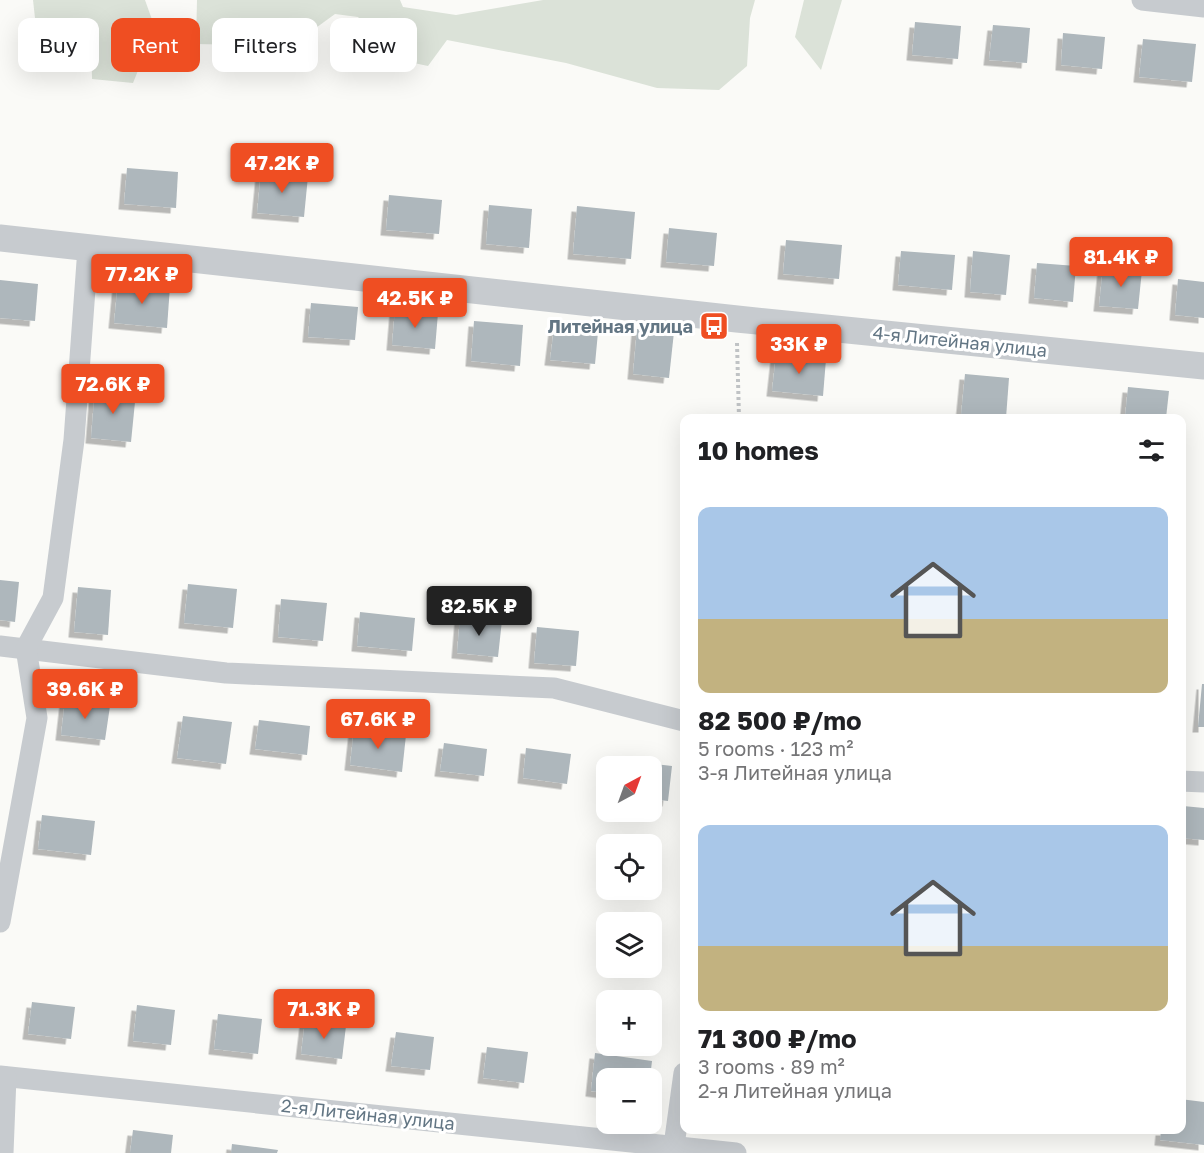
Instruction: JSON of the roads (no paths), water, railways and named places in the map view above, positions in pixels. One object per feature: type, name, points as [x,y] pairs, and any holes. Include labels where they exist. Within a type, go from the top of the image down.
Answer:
[{"type":"street","points":[[1142,0],[1204,7]]},
{"type":"street","name":"4-я Литейная улица","points":[[0,238],[737,319],[1204,366]]},
{"type":"street","points":[[0,922],[37,718],[26,648],[53,598],[74,440],[88,248]]},
{"type":"street","points":[[0,646],[225,673],[554,688],[680,720]]},
{"type":"street","points":[[1186,781],[1204,782]]},
{"type":"street","points":[[3,1076],[3,1153]]},
{"type":"street","name":"2-я Литейная улица","points":[[3,1076],[674,1149],[736,1153]]},
{"type":"street","points":[[674,1149],[680,1103]]},
{"type":"place","name":"Литейная улица","points":[[714,326]]}]
